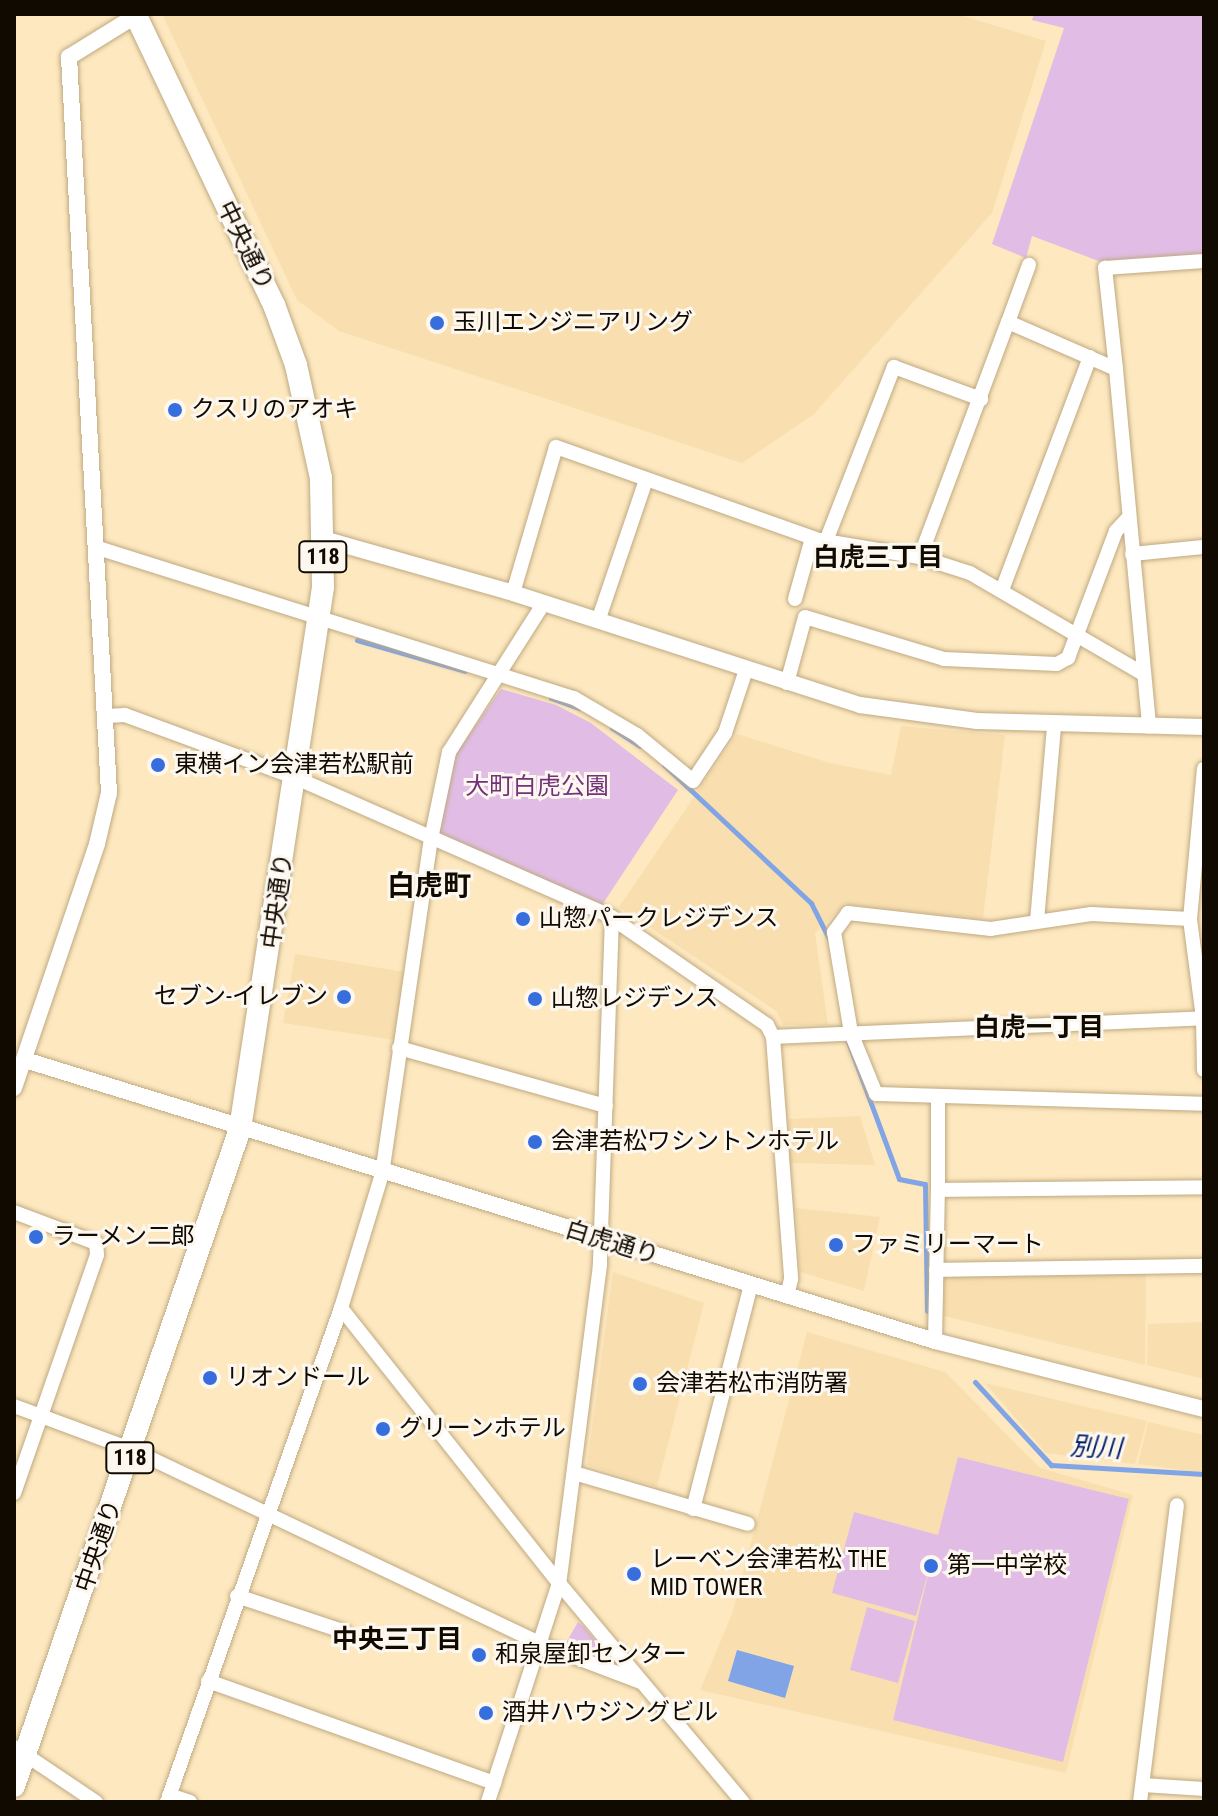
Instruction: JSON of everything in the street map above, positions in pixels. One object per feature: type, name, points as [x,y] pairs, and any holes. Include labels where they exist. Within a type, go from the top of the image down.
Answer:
[{"type":"highway","name":"中央通り","points":[[14,1786],[20,1750],[133,1450],[240,1129],[318,618],[323,539],[321,478],[296,365],[249,252],[135,15]]},
{"type":"street","points":[[14,1088],[106,813],[107,716],[69,57],[135,15]]},
{"type":"street","points":[[1149,726],[1105,268],[1204,261]]},
{"type":"street","points":[[920,557],[1029,265]]},
{"type":"street","points":[[1008,322],[1116,369]]},
{"type":"street","points":[[1002,590],[1090,357]]},
{"type":"street","points":[[795,599],[894,367],[981,399]]},
{"type":"street","points":[[513,593],[556,447],[819,539],[920,557],[970,573],[1142,673]]},
{"type":"street","points":[[598,621],[646,480]]},
{"type":"street","points":[[787,683],[805,617],[944,659],[981,664],[1057,664],[1068,658],[1116,531],[1129,517]]},
{"type":"street","points":[[323,539],[513,593],[860,705],[924,716],[1054,725],[1204,727]]},
{"type":"street","points":[[1132,554],[1204,547]]},
{"type":"street","points":[[98,548],[318,618],[495,679],[593,707],[693,781],[725,733],[746,670]]},
{"type":"street","points":[[190,1802],[168,1798],[265,1515],[341,1308],[382,1174],[431,839],[449,752],[544,603]]},
{"type":"street","points":[[107,716],[125,715],[296,778],[612,917],[767,1025],[773,1037],[791,1279],[787,1296]]},
{"type":"street","points":[[1037,921],[1054,725]]},
{"type":"street","points":[[1204,769],[1190,919],[1203,1018],[1204,1070]]},
{"type":"street","points":[[1190,919],[1091,914],[991,929],[848,913],[834,932],[844,1034],[876,1094],[1204,1104]]},
{"type":"street","points":[[488,1802],[543,1645],[559,1583],[602,1240],[612,917]]},
{"type":"street","points":[[773,1037],[1203,1018]]},
{"type":"street","points":[[399,1048],[606,1106]]},
{"type":"street","name":"白虎通り","points":[[25,1060],[382,1174],[935,1341],[1204,1409]]},
{"type":"street","points":[[935,1341],[938,1097]]},
{"type":"street","points":[[938,1190],[1204,1187]]},
{"type":"street","points":[[14,1212],[96,1243],[43,1416],[14,1493]]},
{"type":"street","points":[[936,1270],[1204,1266]]},
{"type":"street","points":[[693,1509],[751,1285]]},
{"type":"street","points":[[341,1308],[559,1583],[743,1802]]},
{"type":"street","points":[[14,1406],[133,1450],[543,1645],[641,1682]]},
{"type":"street","points":[[574,1473],[748,1524]]},
{"type":"street","points":[[1140,1802],[1177,1505]]},
{"type":"street","points":[[237,1596],[345,1632]]},
{"type":"street","points":[[208,1681],[494,1783]]},
{"type":"street","points":[[20,1750],[96,1802]]},
{"type":"street","points":[[1143,1785],[1204,1789]]},
{"type":"shaded area","points":[[162,14],[957,14],[1046,41],[992,213],[814,414],[742,463],[339,331],[297,300]]},
{"type":"shaded area","points":[[901,726],[1005,735],[983,919],[845,904],[815,933],[828,1025],[783,1025],[776,1011],[619,907],[737,734],[830,763],[891,775]]},
{"type":"shaded area","name":"セブン-イレブン","points":[[295,954],[405,972],[394,1040],[283,1023]]},
{"type":"shaded area","points":[[860,1116],[875,1165],[790,1163],[789,1119]]},
{"type":"shaded area","name":"ファミリーマート","points":[[796,1208],[880,1217],[864,1291],[800,1272]]},
{"type":"shaded area","name":"会津若松市消防署","points":[[613,1272],[704,1303],[657,1487],[587,1465]]},
{"type":"shaded area","points":[[1146,1274],[1145,1365],[944,1316],[944,1275]]},
{"type":"shaded area","points":[[1204,1322],[1204,1379],[1147,1365],[1148,1324]]},
{"type":"shaded area","name":"第一中学校","points":[[807,1332],[945,1372],[1040,1468],[1133,1495],[1066,1773],[700,1690],[732,1614]]},
{"type":"shaded area","points":[[985,1383],[1147,1421],[1135,1464],[1046,1453]]},
{"type":"shaded area","points":[[1148,1422],[1204,1435],[1204,1473],[1138,1464]]},
{"type":"green space","points":[[1034,14],[1204,14],[1204,256],[1104,263],[1032,236],[1026,258],[992,244],[1064,28],[1032,20]]},
{"type":"green space","name":"大町白虎公園","points":[[501,689],[556,705],[591,723],[678,790],[602,905],[439,833],[456,754]]},
{"type":"green space","points":[[958,1457],[1129,1499],[1063,1762],[893,1720],[932,1558],[916,1616],[832,1593],[854,1512],[938,1535]]},
{"type":"green space","points":[[867,1607],[915,1621],[898,1683],[850,1670]]},
{"type":"green space","points":[[578,1622],[584,1627],[617,1666],[564,1646]]},
{"type":"water","points":[[737,1650],[794,1666],[785,1698],[728,1681]]},
{"type":"waterway","points":[[357,640],[465,671]]},
{"type":"waterway","points":[[551,698],[579,708]]},
{"type":"waterway","points":[[612,728],[640,746]]},
{"type":"waterway","points":[[664,765],[811,903],[831,943]]},
{"type":"waterway","points":[[847,1039],[899,1179],[925,1184],[927,1311]]},
{"type":"waterway","name":"別川","points":[[975,1382],[1051,1465],[1204,1474]]},
{"type":"place","name":"玉川エンジニアリング","points":[[437,323]]},
{"type":"place","name":"クスリのアオキ","points":[[175,410]]},
{"type":"place","name":"東横イン会津若松駅前","points":[[158,765]]},
{"type":"place","name":"山惣パークレジデンス","points":[[523,919]]},
{"type":"place","name":"セブン-イレブン","points":[[344,997]]},
{"type":"place","name":"山惣レジデンス","points":[[535,999]]},
{"type":"place","name":"会津若松ワシントンホテル","points":[[535,1142]]},
{"type":"place","name":"ラーメン二郎","points":[[36,1237]]},
{"type":"place","name":"ファミリーマート","points":[[836,1245]]},
{"type":"place","name":"リオンドール","points":[[210,1378]]},
{"type":"place","name":"会津若松市消防署","points":[[640,1384]]},
{"type":"place","name":"グリーンホテル","points":[[383,1429]]},
{"type":"place","name":"第一中学校","points":[[931,1566]]},
{"type":"place","name":"レーベン会津若松 THE MID TOWER","points":[[634,1574]]},
{"type":"place","name":"和泉屋卸センター","points":[[479,1655]]},
{"type":"place","name":"酒井ハウジングビル","points":[[486,1713]]},
{"type":"district","name":"白虎三丁目","points":[[878,558]]},
{"type":"district","name":"白虎町","points":[[429,886]]},
{"type":"district","name":"白虎一丁目","points":[[1039,1028]]},
{"type":"district","name":"中央三丁目","points":[[397,1640]]}]
